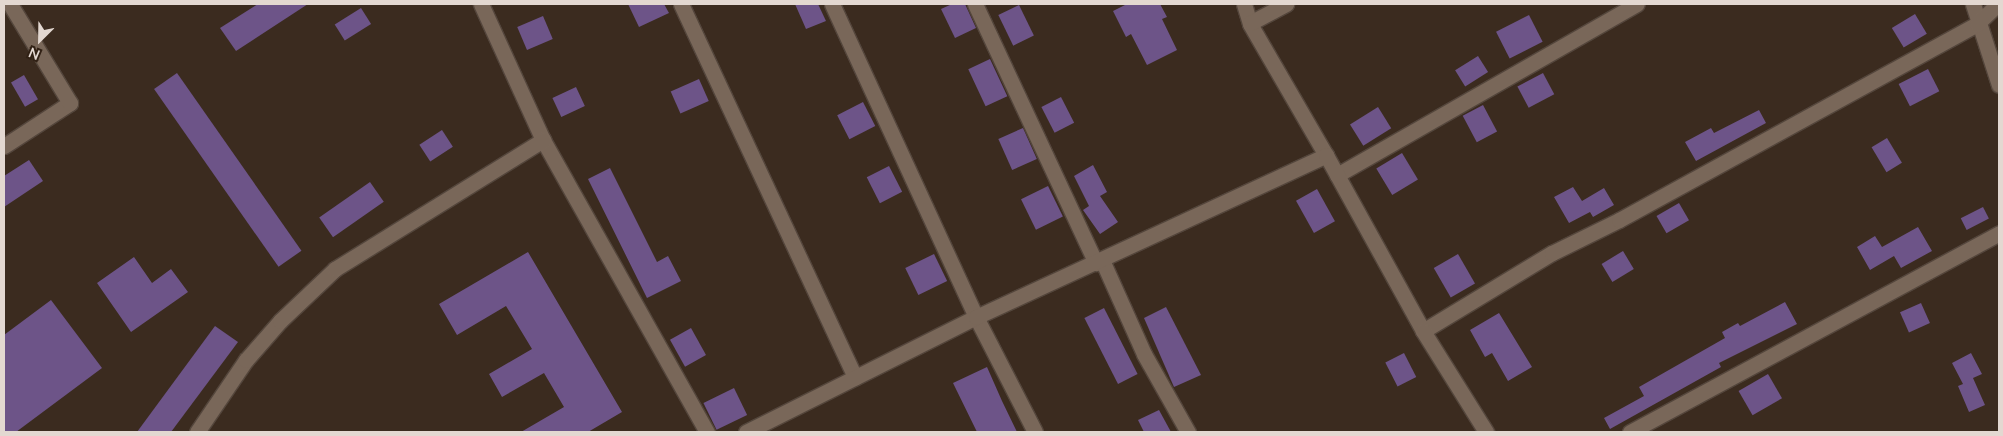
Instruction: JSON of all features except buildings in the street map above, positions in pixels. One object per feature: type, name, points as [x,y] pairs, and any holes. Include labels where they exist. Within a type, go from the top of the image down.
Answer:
[{"type":"street","points":[[4,146],[70,102],[10,4]]},
{"type":"street","points":[[481,4],[543,140],[707,432]]},
{"type":"street","points":[[681,4],[855,377]]},
{"type":"street","points":[[832,4],[976,317],[1035,432]]},
{"type":"street","points":[[975,4],[1144,354],[1188,432]]},
{"type":"street","points":[[1244,4],[1250,23],[1326,155],[1423,331],[1486,432]]},
{"type":"street","points":[[1250,23],[1286,4]]},
{"type":"street","points":[[1336,175],[1637,4]]},
{"type":"street","points":[[1973,4],[1999,85]]},
{"type":"street","points":[[1423,331],[1552,253],[1619,220],[1978,24],[1998,4]]},
{"type":"street","points":[[197,432],[252,353],[280,321],[336,269],[543,140]]},
{"type":"street","points":[[746,432],[976,317],[1326,155]]},
{"type":"street","points":[[1630,432],[1999,233]]}]
